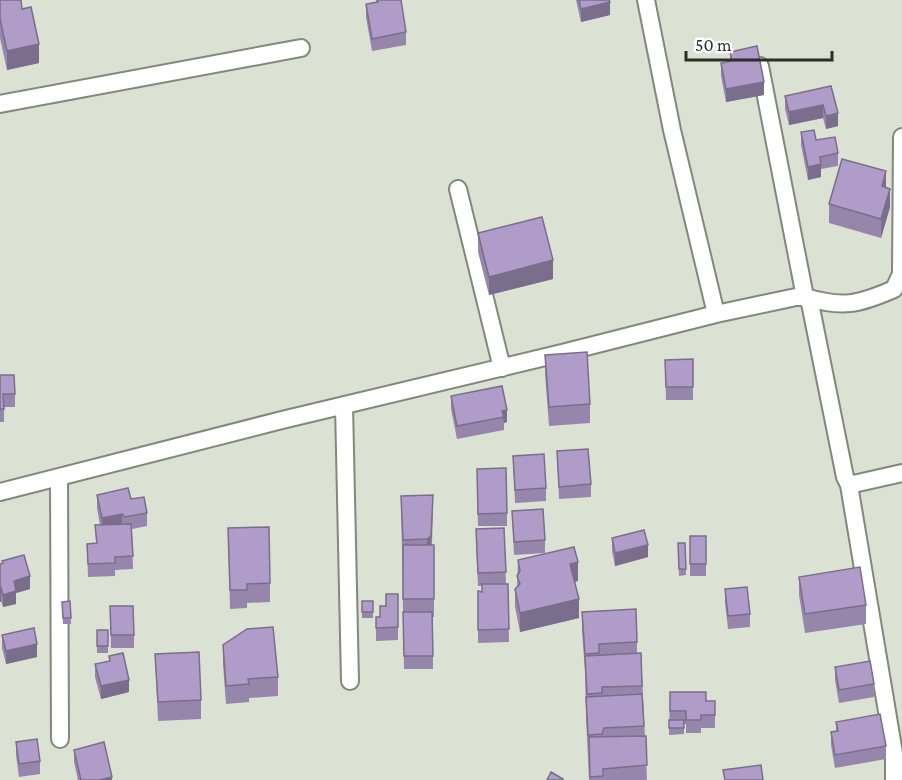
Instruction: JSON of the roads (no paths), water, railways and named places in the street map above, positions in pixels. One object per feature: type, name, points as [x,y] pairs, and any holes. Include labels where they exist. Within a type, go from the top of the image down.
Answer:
[{"type":"street","points":[[646,0],[672,130],[716,314]]},
{"type":"street","points":[[0,104],[301,48]]},
{"type":"street","points":[[757,52],[805,297],[810,303],[845,477],[849,485],[898,753],[894,780]]},
{"type":"street","points":[[0,492],[716,314],[796,297],[805,297],[830,305],[873,298],[894,289],[901,273],[902,137]]},
{"type":"street","points":[[458,189],[502,368]]},
{"type":"street","points":[[344,405],[350,681]]},
{"type":"street","points":[[849,485],[902,473]]},
{"type":"street","points":[[59,478],[60,739]]}]
